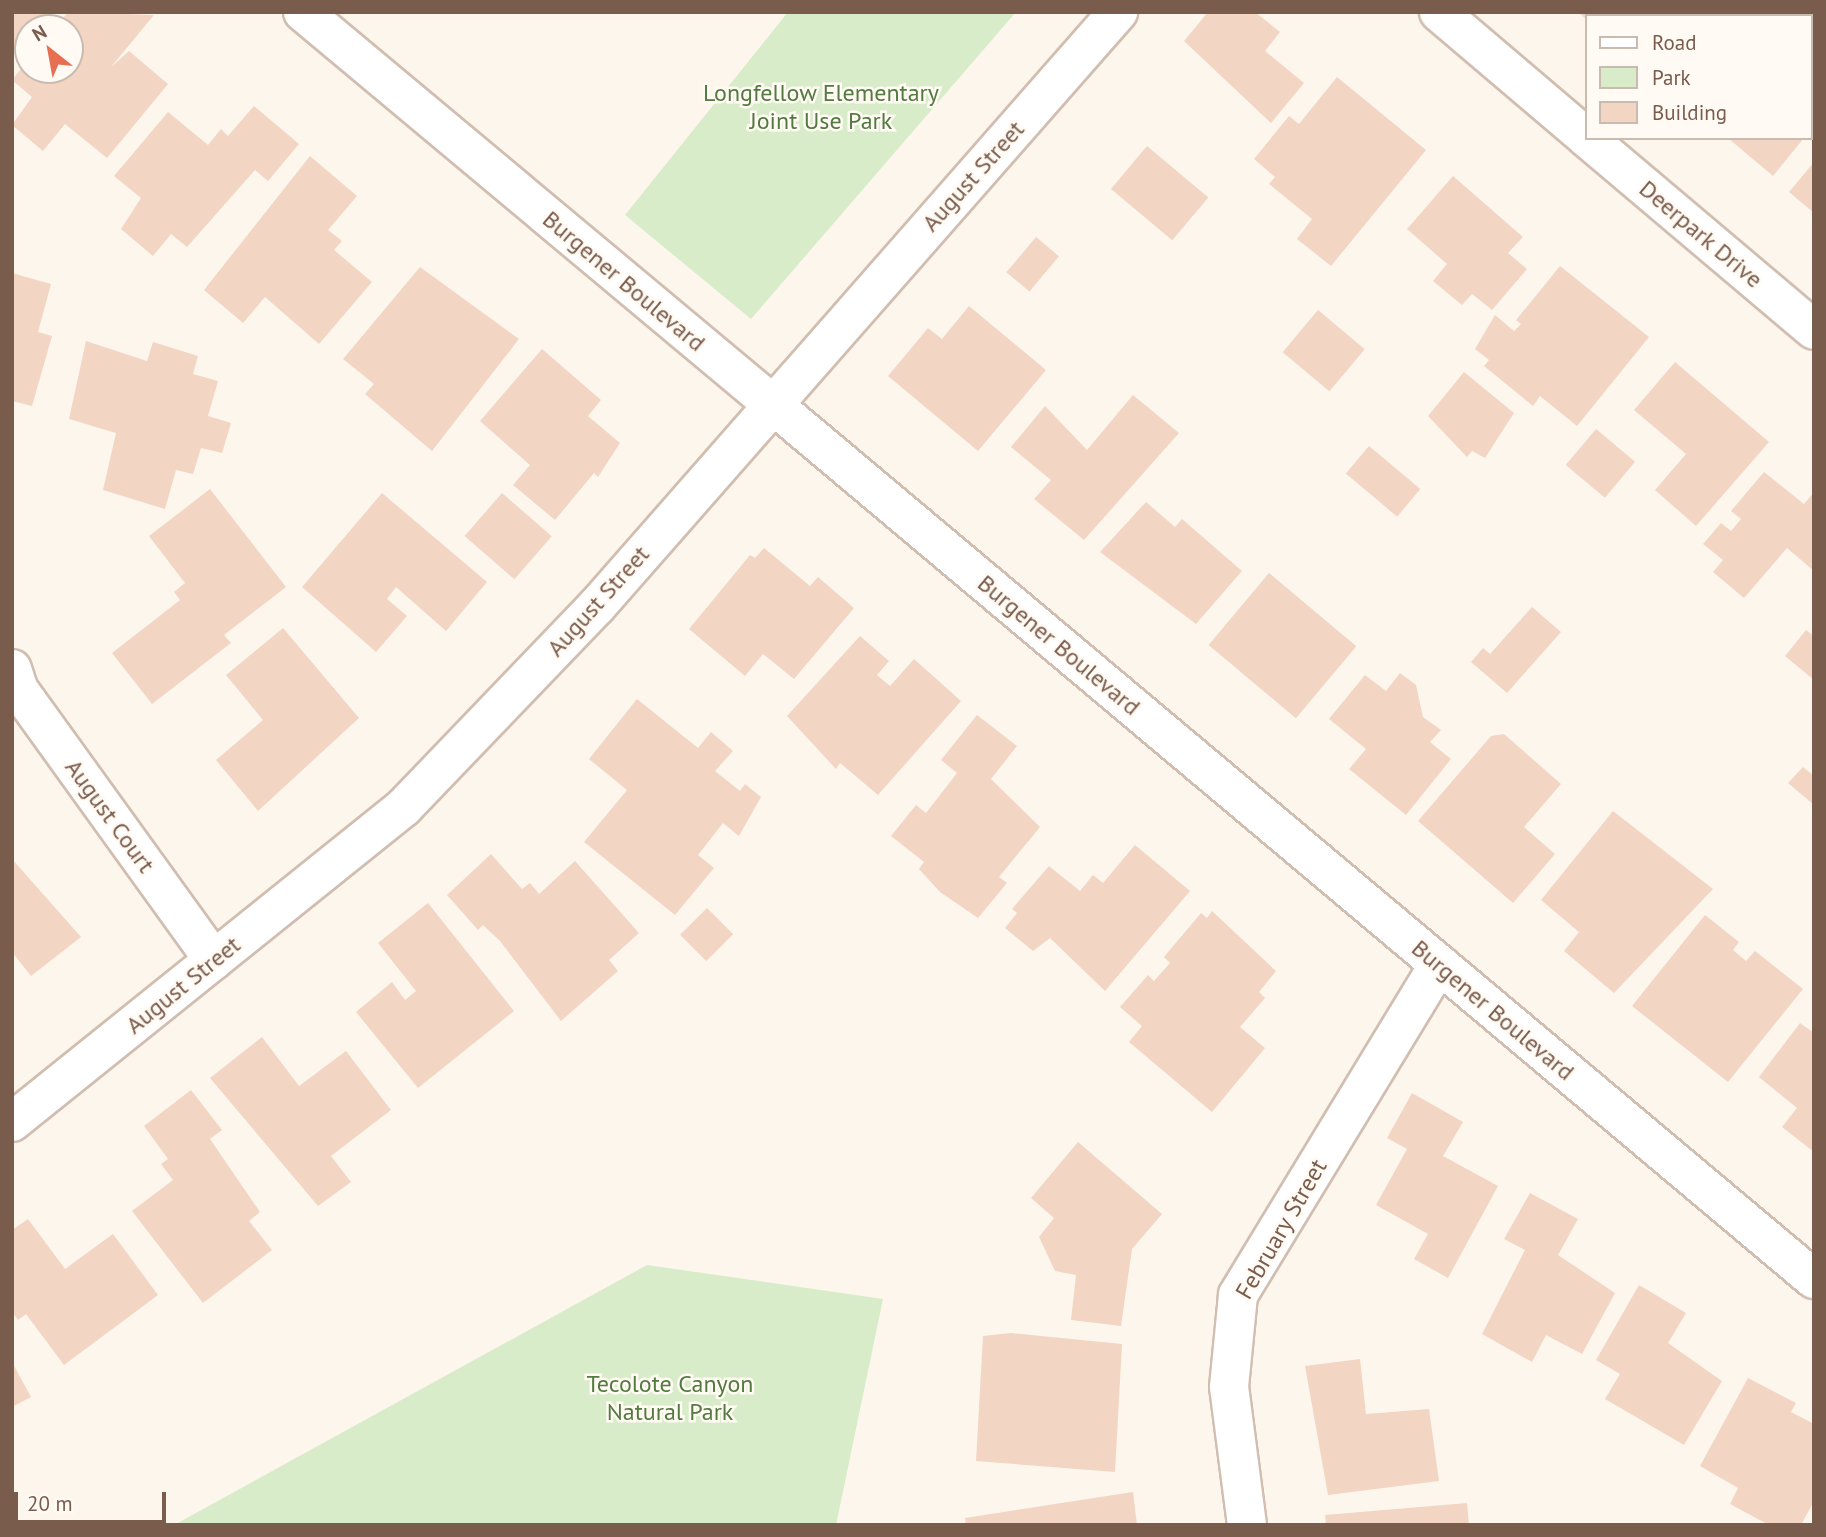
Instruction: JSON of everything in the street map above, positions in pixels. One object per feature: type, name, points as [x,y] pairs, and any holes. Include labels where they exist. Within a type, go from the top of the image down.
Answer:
[{"type":"street","name":"Burgener Boulevard","points":[[303,12],[1814,1279]]},
{"type":"street","name":"August Street","points":[[12,1122],[404,807],[596,607],[771,403],[1118,12]]},
{"type":"street","name":"Deerpark Drive","points":[[1439,12],[1584,135]]},
{"type":"street","name":"Deerpark Drive","points":[[1589,140],[1814,330]]},
{"type":"street","name":"August Court","points":[[12,669],[19,690],[214,960]]},
{"type":"street","name":"February Street","points":[[1247,1525],[1229,1387],[1238,1295],[1439,964]]},
{"type":"green space","name":"Longfellow Elementary Joint Use Park","points":[[788,12],[1016,12],[751,319],[625,215]]},
{"type":"green space","name":"Tecolote Canyon Natural Park","points":[[647,1265],[883,1299],[836,1525],[174,1525]]},
{"type":"building","points":[[12,12],[47,12],[14,14],[12,53]]},
{"type":"building","points":[[68,12],[154,15],[111,67],[129,51],[168,84],[107,158],[65,124],[43,151],[12,125],[32,97],[17,84],[84,84],[84,14],[66,14]]},
{"type":"building","points":[[1208,12],[1255,12],[1280,32],[1265,51],[1304,83],[1271,123],[1184,41]]},
{"type":"building","points":[[1578,12],[1685,14],[1584,14],[1584,17]]},
{"type":"building","points":[[1791,12],[1814,12],[1814,30],[1812,14]]},
{"type":"building","points":[[1337,77],[1426,150],[1331,266],[1297,239],[1312,219],[1269,184],[1275,177],[1254,159],[1289,116],[1299,124]]},
{"type":"building","points":[[254,106],[299,144],[268,181],[255,170],[187,247],[171,234],[153,256],[121,229],[141,198],[114,176],[168,112],[208,145],[221,129],[228,136]]},
{"type":"building","points":[[1730,140],[1802,140],[1773,176]]},
{"type":"building","points":[[1147,146],[1208,197],[1172,240],[1111,189]]},
{"type":"building","points":[[310,156],[357,196],[328,230],[342,241],[334,250],[372,282],[319,344],[265,297],[243,323],[204,290]]},
{"type":"building","points":[[1814,162],[1814,213],[1789,192]]},
{"type":"building","points":[[1453,176],[1523,237],[1508,253],[1527,269],[1492,310],[1472,294],[1462,305],[1433,281],[1447,264],[1407,229]]},
{"type":"building","points":[[1036,237],[1059,256],[1029,292],[1006,272]]},
{"type":"building","points":[[1560,266],[1649,337],[1577,426],[1540,396],[1533,406],[1484,366],[1489,360],[1475,349],[1495,315],[1514,331],[1521,324],[1516,320]]},
{"type":"building","points":[[420,267],[519,339],[432,451],[365,394],[374,384],[343,359]]},
{"type":"building","points":[[12,273],[51,284],[38,332],[52,336],[32,406],[12,401]]},
{"type":"building","points":[[969,306],[1046,370],[978,451],[888,376],[928,328],[942,339]]},
{"type":"building","points":[[1318,310],[1365,349],[1329,391],[1283,352]]},
{"type":"building","points":[[86,341],[147,361],[153,342],[198,356],[193,374],[218,381],[208,416],[231,423],[222,453],[201,448],[193,474],[176,470],[165,509],[103,490],[116,433],[69,419]]},
{"type":"building","points":[[542,349],[601,400],[588,416],[620,443],[598,477],[594,473],[555,520],[513,485],[530,465],[480,421]]},
{"type":"building","points":[[1675,362],[1769,442],[1696,526],[1655,490],[1686,454],[1634,410]]},
{"type":"building","points":[[1464,372],[1514,413],[1485,458],[1472,451],[1467,457],[1428,416]]},
{"type":"building","points":[[1133,395],[1179,433],[1084,540],[1034,499],[1051,480],[1011,447],[1045,406],[1087,450]]},
{"type":"building","points":[[1596,429],[1635,462],[1605,498],[1566,465]]},
{"type":"building","points":[[1369,446],[1420,489],[1397,517],[1346,474]]},
{"type":"building","points":[[1764,472],[1804,504],[1814,492],[1814,571],[1787,548],[1744,598],[1713,572],[1723,560],[1703,544],[1721,523],[1731,531],[1741,519],[1731,511]]},
{"type":"building","points":[[210,489],[286,587],[224,635],[231,643],[152,704],[112,653],[180,600],[174,592],[185,583],[149,536]]},
{"type":"building","points":[[382,493],[487,582],[446,631],[396,587],[387,599],[407,616],[376,652],[302,587]]},
{"type":"building","points":[[502,493],[552,536],[514,579],[465,536]]},
{"type":"building","points":[[1146,502],[1175,527],[1182,519],[1242,571],[1196,624],[1100,552]]},
{"type":"building","points":[[764,548],[810,586],[818,577],[854,608],[794,679],[763,654],[745,676],[689,629],[750,555],[755,558]]},
{"type":"building","points":[[1269,573],[1356,646],[1296,718],[1209,645]]},
{"type":"building","points":[[1532,607],[1561,632],[1507,693],[1471,662],[1483,648],[1490,654]]},
{"type":"building","points":[[283,628],[359,718],[258,811],[216,760],[263,720],[226,675]]},
{"type":"building","points":[[1806,630],[1814,636],[1814,680],[1785,656]]},
{"type":"building","points":[[860,636],[889,661],[877,675],[890,686],[914,659],[961,701],[878,795],[840,763],[836,769],[787,716]]},
{"type":"building","points":[[1400,673],[1416,685],[1423,717],[1441,730],[1430,742],[1451,759],[1406,815],[1349,769],[1366,749],[1329,719],[1365,675],[1386,691]]},
{"type":"building","points":[[637,699],[698,748],[711,732],[733,751],[715,771],[740,791],[745,784],[761,797],[739,836],[723,823],[698,855],[714,868],[675,915],[584,842],[627,790],[589,759]]},
{"type":"building","points":[[977,715],[1017,746],[991,779],[1040,827],[999,877],[1007,883],[978,918],[940,892],[919,869],[924,862],[891,836],[916,805],[926,813],[957,773],[941,760]]},
{"type":"building","points":[[1504,734],[1561,784],[1524,827],[1555,854],[1513,903],[1418,821],[1491,736]]},
{"type":"building","points":[[1803,767],[1814,776],[1814,805],[1788,783]]},
{"type":"building","points":[[1613,811],[1713,889],[1614,993],[1564,951],[1579,932],[1541,900]]},
{"type":"building","points":[[1135,845],[1190,891],[1105,991],[1050,938],[1033,951],[1005,928],[1017,913],[1012,909],[1049,866],[1080,891],[1093,875],[1103,883]]},
{"type":"building","points":[[491,854],[522,889],[530,883],[539,894],[575,861],[639,933],[609,960],[618,971],[561,1021],[500,941],[483,925],[478,930],[447,895]]},
{"type":"building","points":[[12,859],[81,937],[31,976],[12,952]]},
{"type":"building","points":[[428,903],[514,1011],[418,1088],[356,1012],[392,982],[405,1000],[416,991],[378,943]]},
{"type":"building","points":[[707,908],[733,934],[706,961],[680,935]]},
{"type":"building","points":[[1212,911],[1276,971],[1259,992],[1265,998],[1240,1027],[1265,1048],[1212,1112],[1129,1042],[1142,1026],[1120,1007],[1148,975],[1154,981],[1170,963],[1164,957],[1201,913],[1207,918]]},
{"type":"building","points":[[1705,915],[1739,942],[1733,950],[1746,961],[1755,951],[1803,989],[1728,1082],[1632,1006]]},
{"type":"building","points":[[1800,1023],[1814,1033],[1814,1152],[1782,1127],[1797,1108],[1759,1077]]},
{"type":"building","points":[[262,1037],[299,1086],[346,1051],[391,1110],[331,1156],[351,1182],[318,1206],[210,1078]]},
{"type":"building","points":[[191,1090],[222,1130],[210,1139],[260,1212],[249,1221],[272,1250],[203,1303],[132,1211],[173,1180],[161,1164],[168,1159],[144,1126]]},
{"type":"building","points":[[1412,1093],[1463,1122],[1443,1156],[1498,1186],[1448,1278],[1414,1259],[1428,1234],[1376,1205],[1407,1149],[1387,1138]]},
{"type":"building","points":[[1078,1142],[1162,1214],[1132,1249],[1121,1326],[1071,1320],[1076,1275],[1055,1271],[1039,1237],[1054,1218],[1031,1198]]},
{"type":"building","points":[[1530,1193],[1578,1219],[1558,1255],[1615,1293],[1582,1354],[1546,1335],[1532,1362],[1482,1334],[1525,1250],[1504,1239]]},
{"type":"building","points":[[28,1219],[65,1269],[113,1234],[158,1295],[64,1365],[26,1314],[18,1320],[12,1312],[12,1230]]},
{"type":"building","points":[[1639,1285],[1686,1313],[1668,1343],[1722,1381],[1684,1445],[1605,1399],[1620,1374],[1596,1360]]},
{"type":"building","points":[[1011,1333],[1122,1344],[1115,1472],[976,1461],[983,1336]]},
{"type":"building","points":[[1360,1359],[1366,1414],[1429,1409],[1439,1481],[1328,1495],[1305,1366]]},
{"type":"building","points":[[12,1362],[31,1397],[12,1407]]},
{"type":"building","points":[[1748,1378],[1796,1403],[1791,1412],[1814,1424],[1814,1501],[1801,1525],[1769,1525],[1730,1504],[1738,1488],[1700,1466]]},
{"type":"building","points":[[1133,1492],[1137,1525],[966,1525],[965,1518]]},
{"type":"building","points":[[1467,1503],[1469,1525],[1326,1525],[1325,1515]]}]
